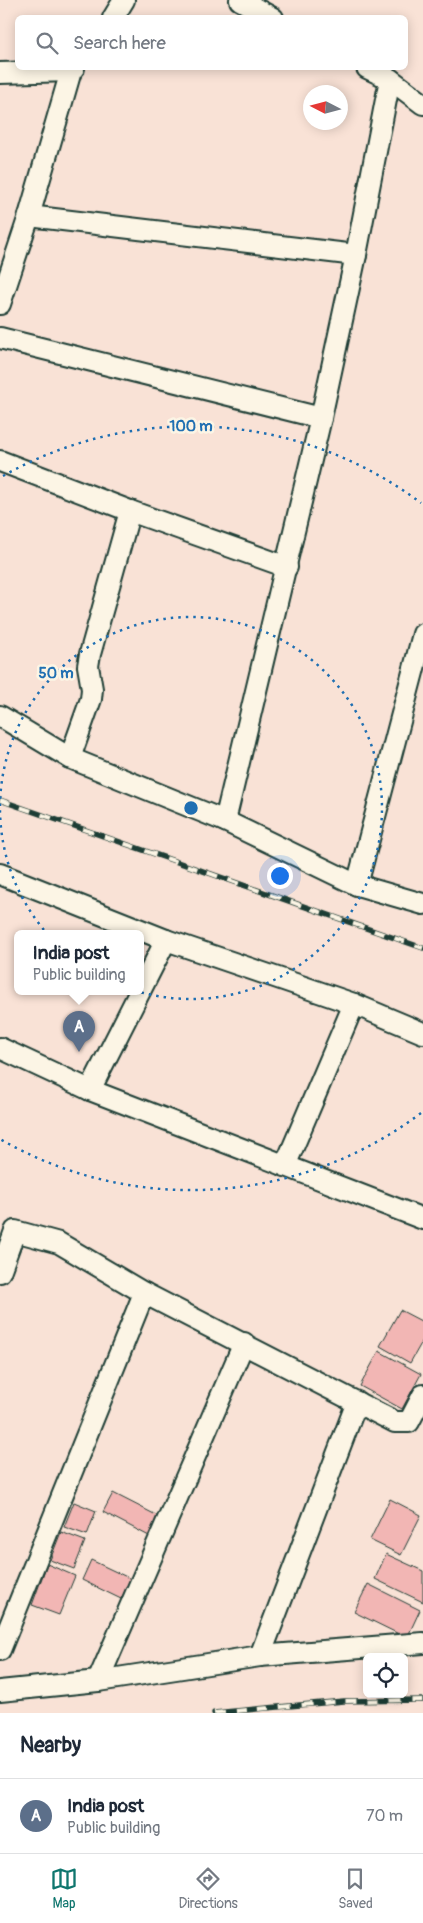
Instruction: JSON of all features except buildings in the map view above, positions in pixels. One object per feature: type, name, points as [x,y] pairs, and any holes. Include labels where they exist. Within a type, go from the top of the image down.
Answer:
[{"type":"street","points":[[115,15],[124,0]]},
{"type":"street","points":[[240,0],[268,15]]},
{"type":"street","points":[[0,73],[55,70]]},
{"type":"street","points":[[0,304],[29,216],[73,70]]},
{"type":"street","points":[[371,70],[390,79],[423,104]]},
{"type":"street","points":[[225,821],[321,418],[356,255],[390,79]]},
{"type":"street","points":[[29,216],[356,255]]},
{"type":"street","points":[[0,338],[321,418]]},
{"type":"street","points":[[0,461],[130,512],[286,568]]},
{"type":"street","points":[[70,758],[91,699],[92,689],[88,666],[90,654],[130,512]]},
{"type":"street","points":[[357,885],[423,634]]},
{"type":"street","points":[[0,716],[70,758],[225,821],[357,885],[423,904]]},
{"type":"street","points":[[0,874],[141,930]]},
{"type":"street","points":[[144,931],[354,1004],[423,1033]]},
{"type":"street","points":[[144,983],[166,940]]},
{"type":"street","points":[[90,1090],[138,995]]},
{"type":"street","points":[[285,1166],[354,1004]]},
{"type":"street","points":[[0,1048],[90,1090],[423,1219]]},
{"type":"street","points":[[0,1272],[15,1231],[59,1243],[144,1292],[395,1422],[409,1422],[423,1395]]},
{"type":"street","points":[[0,1650],[144,1292]]},
{"type":"street","points":[[98,1681],[244,1343]]},
{"type":"street","points":[[260,1656],[356,1402]]},
{"type":"street","points":[[0,1691],[98,1681],[260,1656],[423,1643]]},
{"type":"railway","points":[[0,800],[423,948]]},
{"type":"railway","points":[[214,1713],[344,1701],[423,1700]]},
{"type":"place","name":"India post","points":[[79,1052]]}]
